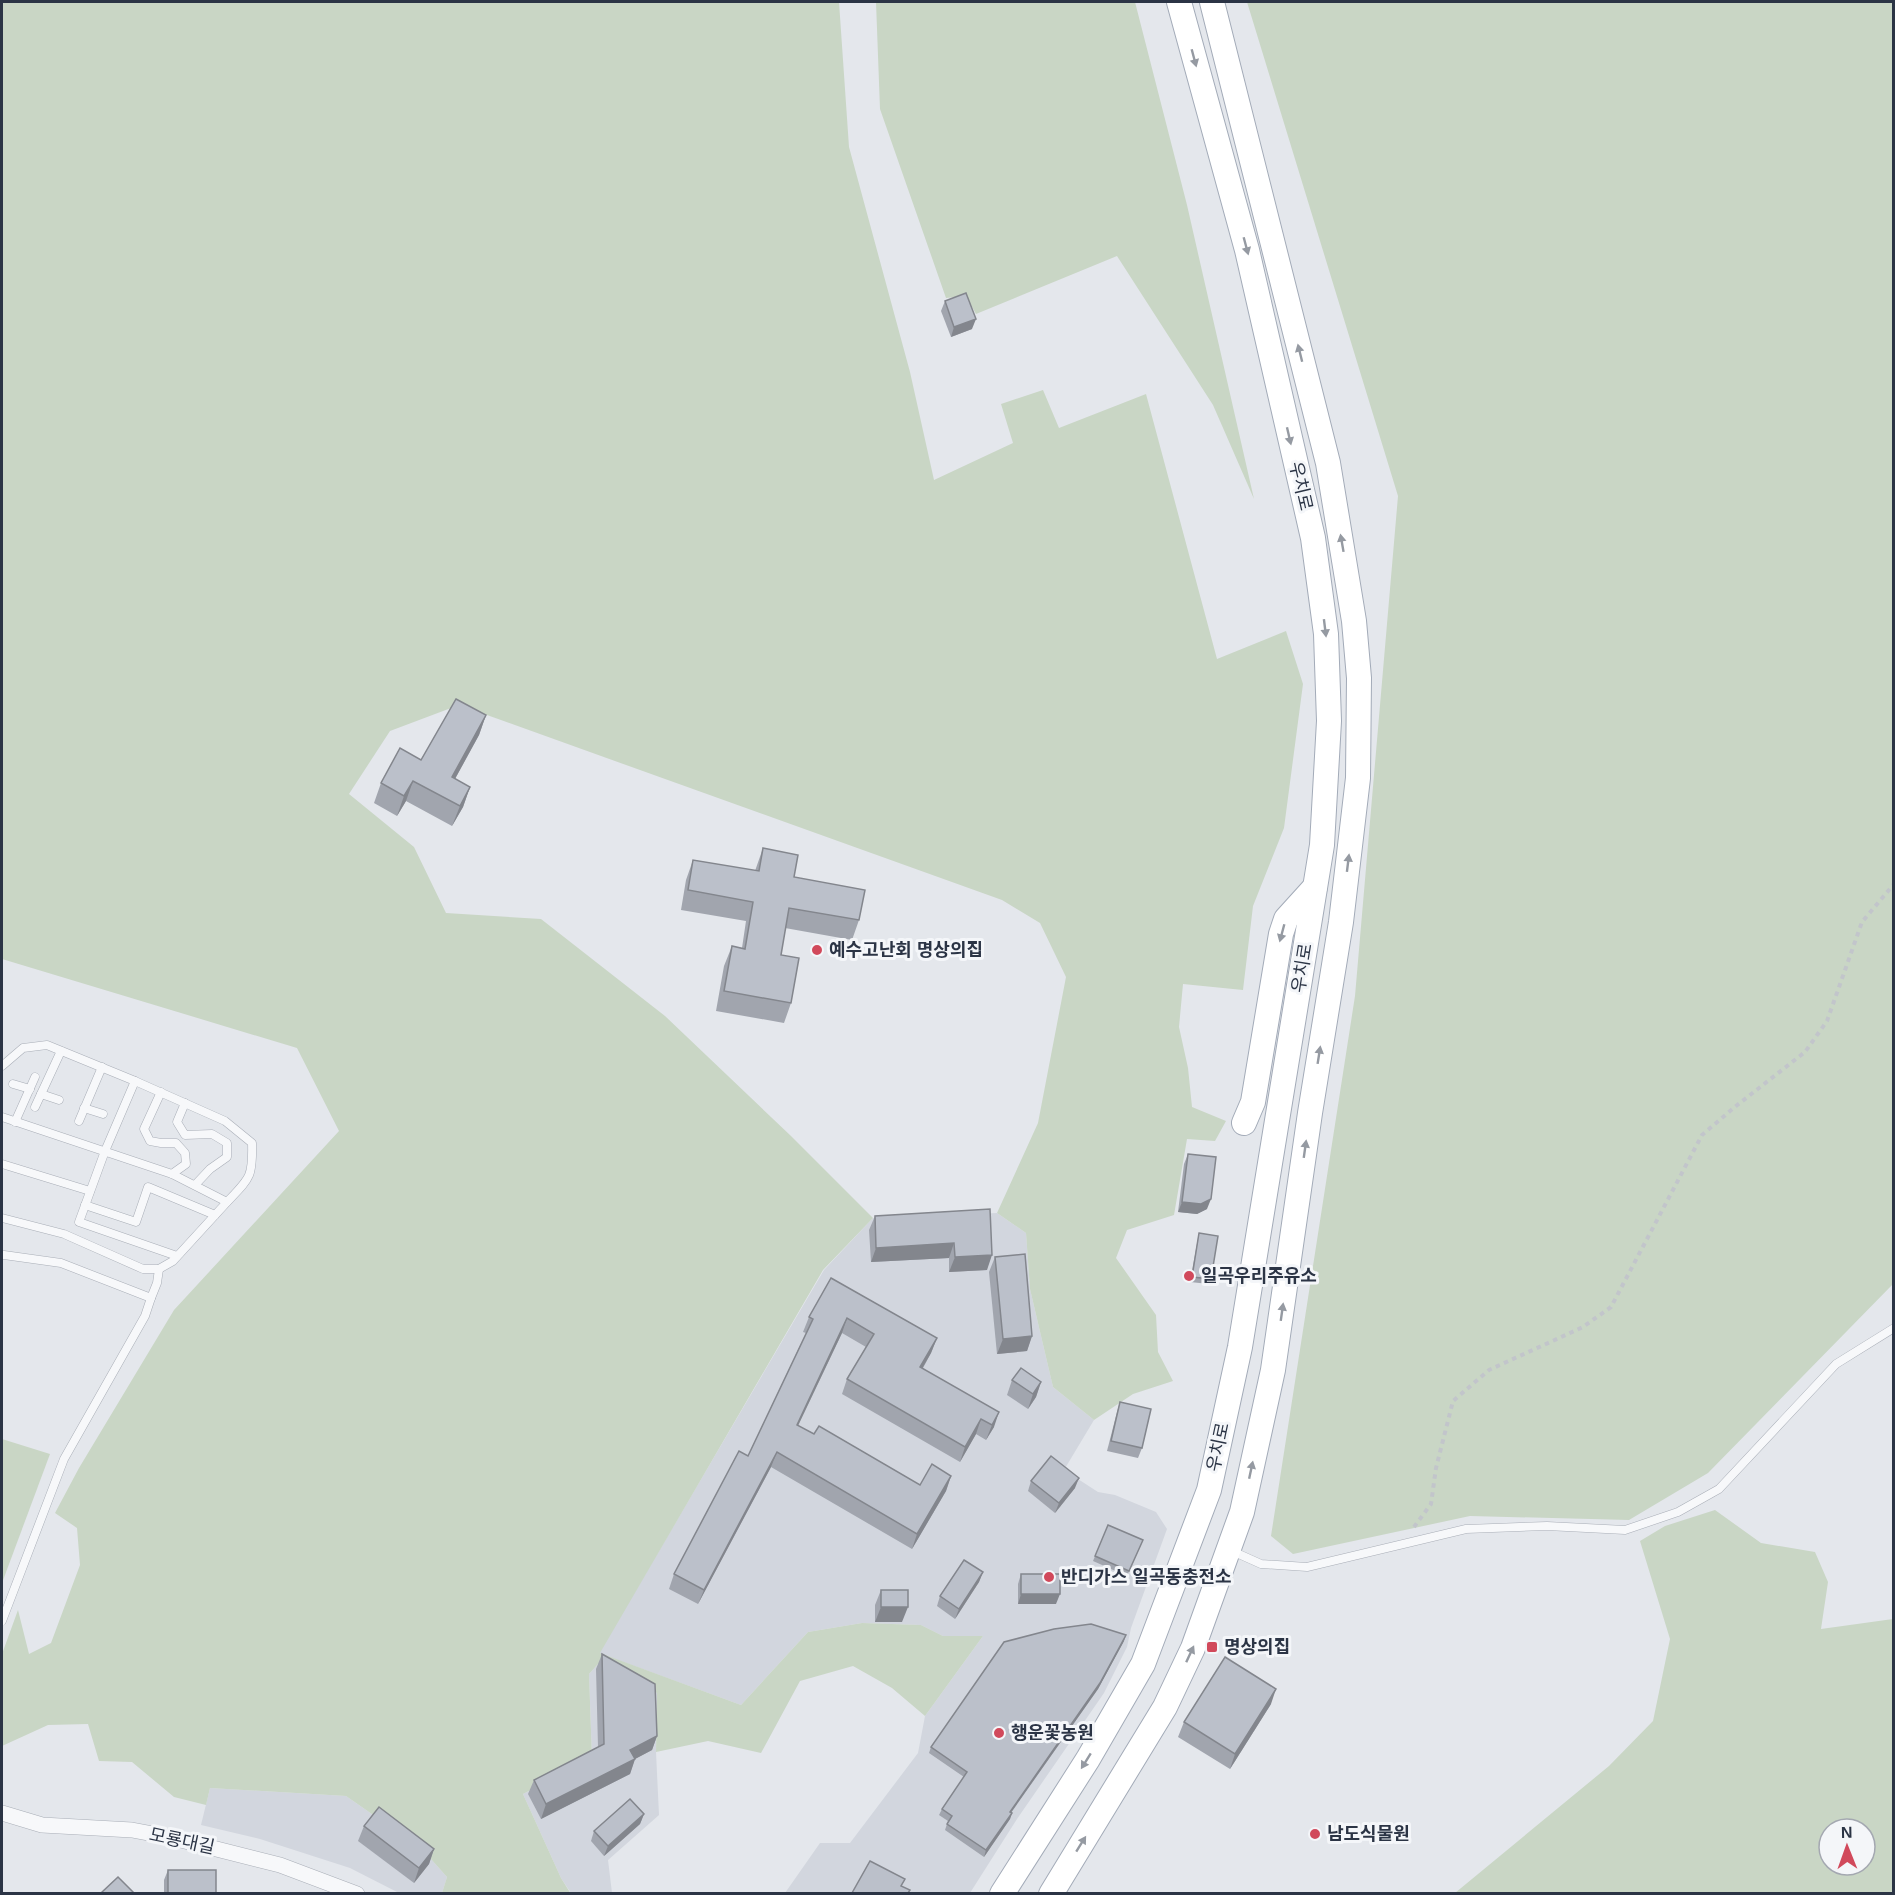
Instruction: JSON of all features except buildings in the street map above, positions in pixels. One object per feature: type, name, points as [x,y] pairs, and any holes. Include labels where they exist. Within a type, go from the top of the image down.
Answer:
[{"type":"main road","name":"우치로","points":[[1002,1893],[1088,1759],[1143,1664],[1209,1490],[1240,1347],[1322,845],[1329,721],[1326,634],[1313,538],[1247,250],[1179,2]]},
{"type":"main road","name":"우치로","points":[[1051,1893],[1165,1707],[1193,1648],[1230,1551],[1242,1512],[1273,1370],[1310,1113],[1341,922],[1358,777],[1359,678],[1354,621],[1328,464],[1212,2]]},
{"type":"main road","points":[[1244,1123],[1253,1102],[1281,934],[1286,919],[1315,886]]},
{"type":"street","name":"모룡대길","points":[[2,1814],[42,1825],[132,1830],[169,1837],[280,1865],[357,1893]]},
{"type":"lane","points":[[2,1066],[23,1048],[47,1045],[102,1067],[225,1121],[252,1143],[253,1168],[246,1183],[173,1262],[159,1269],[142,1269],[64,1234],[2,1218]]},
{"type":"lane","points":[[35,1107],[61,1051]]},
{"type":"lane","points":[[79,1121],[102,1067]]},
{"type":"lane","points":[[15,1122],[35,1077]]},
{"type":"lane","points":[[135,1081],[105,1150],[79,1222],[177,1256]]},
{"type":"lane","points":[[13,1084],[30,1089]]},
{"type":"lane","points":[[161,1092],[144,1129],[150,1141],[176,1143],[185,1153],[186,1164],[172,1174]]},
{"type":"lane","points":[[41,1094],[59,1100]]},
{"type":"lane","points":[[185,1103],[177,1122],[185,1135],[213,1134],[227,1143],[226,1157],[210,1169],[195,1185]]},
{"type":"lane","points":[[84,1108],[103,1114]]},
{"type":"lane","points":[[2,1117],[172,1174],[226,1202]]},
{"type":"lane","points":[[2,1164],[90,1191]]},
{"type":"lane","points":[[85,1205],[136,1222],[148,1187],[215,1215]]},
{"type":"lane","points":[[4,1254],[61,1263],[151,1298]]},
{"type":"lane","points":[[2,1621],[64,1459],[145,1316],[157,1283],[159,1269]]},
{"type":"lane","points":[[1230,1551],[1261,1563],[1307,1567],[1466,1529],[1547,1526],[1626,1530],[1678,1512],[1719,1489],[1836,1364],[1893,1328]]},
{"type":"path","points":[[1402,1545],[1431,1504],[1436,1468],[1453,1401],[1489,1370],[1583,1327],[1611,1307],[1702,1134],[1805,1052],[1827,1021],[1862,922],[1893,884]]},
{"type":"shaded area","points":[[997,1213],[1026,1233],[1030,1289],[1053,1387],[1094,1420],[1064,1470],[1098,1492],[1115,1495],[1156,1512],[1167,1529],[1131,1628],[1127,1647],[1104,1693],[1017,1819],[970,1893],[785,1893],[820,1843],[850,1843],[918,1753],[925,1716],[983,1636],[943,1636],[921,1625],[862,1623],[808,1632],[741,1705],[599,1653],[824,1270],[873,1218]]},
{"type":"shaded area","points":[[598,1664],[657,1693],[656,1752],[659,1815],[608,1860],[612,1893],[571,1893],[561,1878],[523,1794],[592,1758],[589,1674]]},
{"type":"shaded area","points":[[210,1788],[346,1796],[422,1849],[447,1877],[442,1893],[399,1893],[350,1868],[260,1839],[201,1825]]},
{"type":"green space","points":[[2,2],[839,2],[849,147],[910,372],[934,480],[1013,443],[1001,404],[1043,390],[1059,428],[1146,394],[1217,659],[1286,631],[1303,684],[1284,828],[1253,906],[1243,990],[1183,984],[1179,1027],[1188,1068],[1192,1107],[1226,1121],[1215,1141],[1187,1139],[1174,1215],[1127,1230],[1116,1258],[1156,1315],[1158,1352],[1173,1381],[1133,1394],[1094,1420],[1053,1387],[1030,1289],[1026,1233],[997,1213],[1038,1123],[1066,977],[1040,923],[1002,900],[459,705],[390,731],[349,794],[414,847],[446,913],[541,919],[665,1016],[873,1218],[823,1270],[600,1653],[741,1705],[808,1632],[862,1623],[921,1625],[943,1636],[983,1636],[925,1716],[892,1688],[853,1666],[800,1681],[761,1753],[708,1741],[656,1752],[657,1693],[598,1664],[589,1674],[592,1758],[523,1794],[561,1878],[571,1894],[442,1893],[447,1877],[422,1849],[346,1796],[210,1788],[206,1805],[174,1797],[132,1762],[99,1761],[88,1724],[48,1725],[2,1746],[2,1654],[18,1610],[29,1654],[51,1643],[80,1565],[77,1528],[55,1513],[79,1468],[174,1310],[339,1131],[297,1048],[2,959]]},
{"type":"green space","points":[[876,2],[1135,2],[1187,205],[1254,499],[1213,405],[1117,256],[976,314],[966,296],[946,298],[880,109]]},
{"type":"green space","points":[[1247,2],[1893,2],[1893,1284],[1708,1473],[1629,1520],[1470,1516],[1293,1554],[1271,1536],[1355,996],[1398,496]]},
{"type":"green space","points":[[2,1439],[50,1454],[2,1583]]},
{"type":"green space","points":[[1715,1510],[1761,1543],[1815,1552],[1828,1582],[1821,1629],[1893,1619],[1893,1893],[1455,1893],[1609,1766],[1653,1721],[1670,1639],[1640,1541],[1665,1526]]},
{"type":"place","name":"예수고난회 명상의집","points":[[817,950]]},
{"type":"place","name":"일곡우리주유소","points":[[1189,1276]]},
{"type":"place","name":"반디가스 일곡동충전소","points":[[1049,1577]]},
{"type":"place","name":"명상의집","points":[[1212,1647]]},
{"type":"place","name":"행운꽃농원","points":[[999,1733]]},
{"type":"place","name":"남도식물원","points":[[1315,1834]]}]
